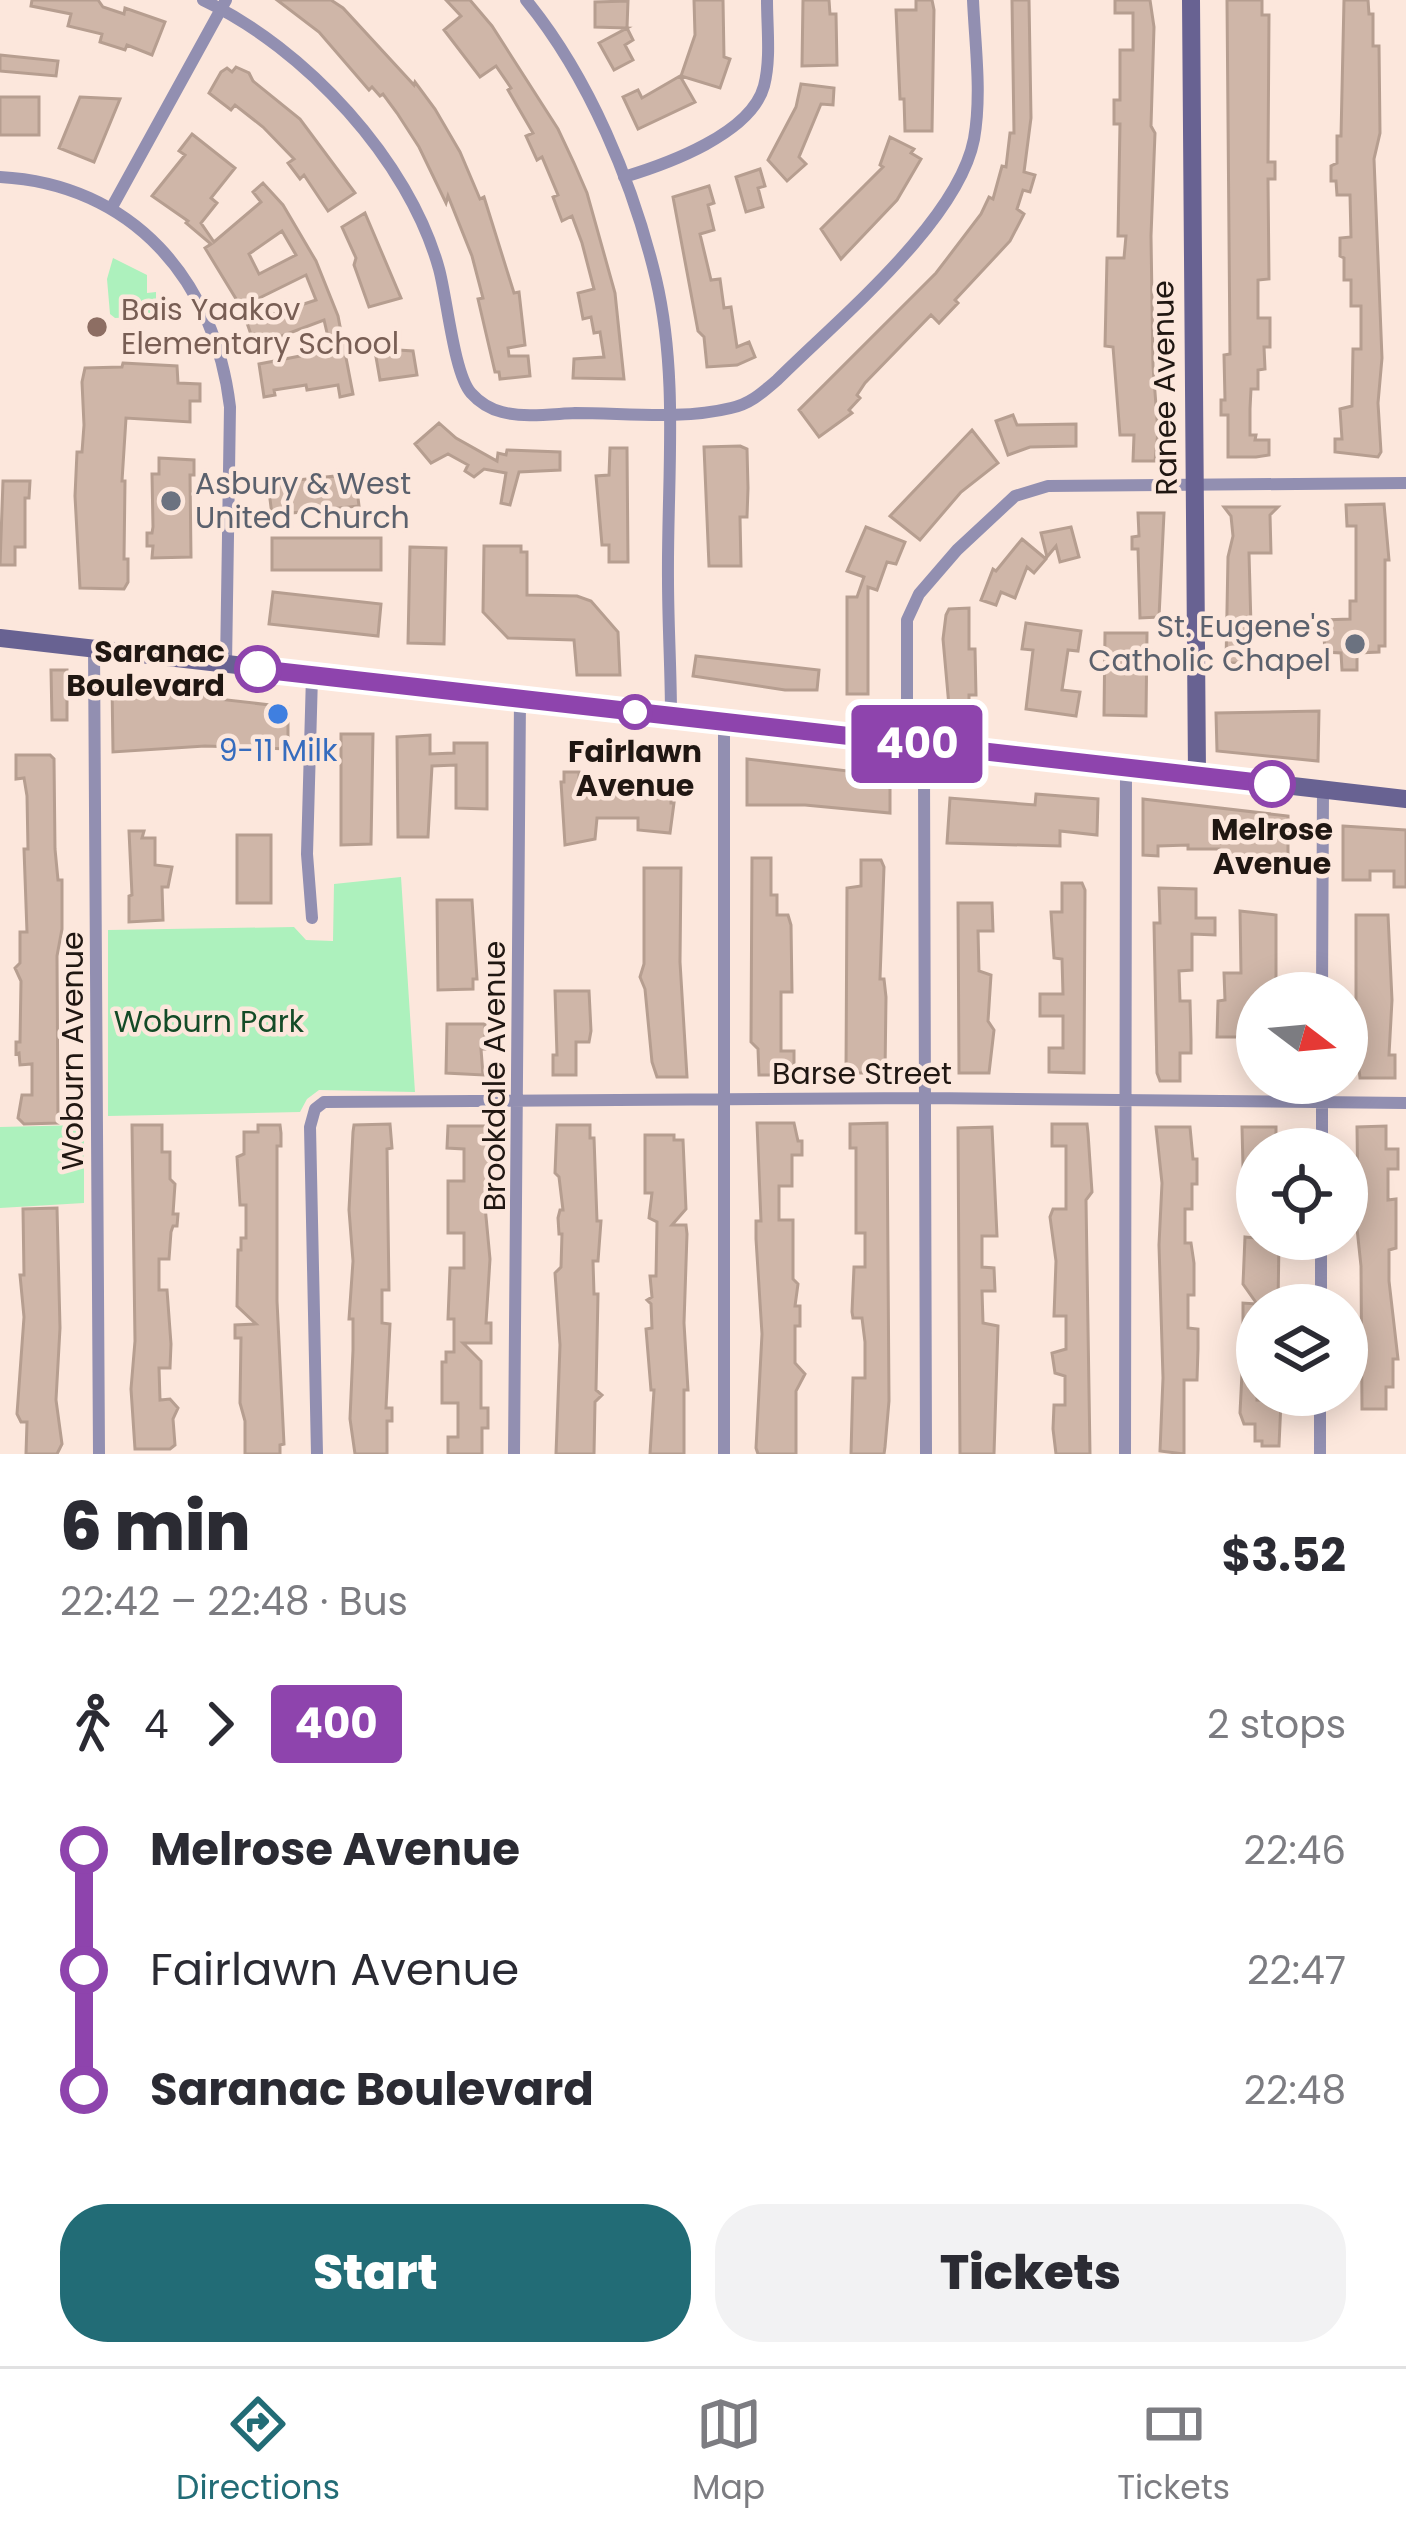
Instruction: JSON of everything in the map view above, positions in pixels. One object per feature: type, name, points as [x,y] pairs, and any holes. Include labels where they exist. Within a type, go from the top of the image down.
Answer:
[{"type":"main road","name":"Ranee Avenue","points":[[1191,0],[1197,775]]},
{"type":"main road","points":[[0,638],[1406,799]]},
{"type":"street","points":[[203,0],[224,4],[324,86],[395,177],[438,265],[461,372],[474,396],[501,412],[514,413],[730,409],[751,402],[777,380],[945,207],[974,139],[973,0]]},
{"type":"street","points":[[624,177],[713,140],[746,117],[763,90],[767,0]]},
{"type":"street","points":[[530,1],[579,80],[624,177],[656,281],[671,413],[671,716]]},
{"type":"street","points":[[112,207],[224,4]]},
{"type":"street","points":[[0,177],[43,183],[112,207],[155,243],[196,293],[226,371],[230,437],[226,664]]},
{"type":"street","points":[[926,1454],[924,769],[907,721],[907,620],[919,594],[1016,496],[1048,486],[1406,483]]},
{"type":"street","name":"Woburn Avenue","points":[[94,648],[99,1454]]},
{"type":"street","points":[[311,676],[308,854],[313,918]]},
{"type":"street","name":"Brookdale Avenue","points":[[514,1454],[520,698]]},
{"type":"street","points":[[724,722],[724,1454]]},
{"type":"street","points":[[1125,1454],[1126,766]]},
{"type":"street","points":[[1322,972],[1323,789]]},
{"type":"street","name":"Barse Street","points":[[317,1454],[310,1127],[319,1106],[339,1100],[724,1098],[1236,1104]]},
{"type":"street","name":"Barse Street","points":[[1368,1103],[1406,1103]]},
{"type":"street","points":[[1322,1104],[1322,1128]]},
{"type":"street","points":[[1320,1416],[1320,1454]]},
{"type":"green space","points":[[113,258],[147,275],[147,293],[156,292],[156,316],[115,318],[110,314],[107,279]]},
{"type":"green space","name":"Woburn Park","points":[[401,877],[415,1092],[319,1090],[300,1112],[108,1116],[108,930],[294,927],[306,940],[333,941],[334,884]]},
{"type":"green space","points":[[84,1125],[84,1203],[0,1208],[0,1127]]},
{"type":"building","points":[[32,0],[98,0],[103,7],[124,14],[125,8],[165,22],[152,55],[127,45],[125,50],[100,42],[102,34],[68,26],[71,14],[31,6]]},
{"type":"building","points":[[277,0],[331,0],[343,8],[435,109],[480,199],[484,197],[514,293],[519,292],[525,345],[508,348],[509,356],[528,356],[530,376],[500,379],[495,372],[472,256],[448,196],[446,203],[397,113],[383,94],[372,87],[369,90],[319,32]]},
{"type":"building","points":[[446,0],[470,0],[492,26],[558,129],[574,163],[615,293],[624,379],[573,378],[574,359],[604,357],[600,332],[594,333],[591,317],[583,319],[578,293],[594,289],[582,243],[572,216],[562,221],[553,197],[558,195],[542,157],[537,160],[526,136],[533,133],[511,88],[496,66],[480,77],[444,30],[461,16]]},
{"type":"building","points":[[694,0],[723,0],[724,57],[730,59],[720,88],[681,76],[695,35]]},
{"type":"building","points":[[803,0],[829,0],[830,14],[836,14],[837,65],[802,66]]},
{"type":"building","points":[[916,0],[932,0],[934,10],[932,131],[905,131],[904,99],[900,99],[896,10],[916,10]]},
{"type":"building","points":[[1012,0],[1029,0],[1031,118],[1024,172],[1035,175],[1017,209],[1024,214],[1010,241],[955,300],[958,303],[939,323],[931,315],[865,383],[849,410],[852,413],[819,437],[799,410],[936,273],[989,197],[993,199],[1002,166],[1006,167],[1010,133],[1014,133]]},
{"type":"building","points":[[1115,0],[1150,0],[1154,27],[1155,461],[1133,461],[1134,435],[1120,435],[1113,347],[1105,346],[1107,258],[1124,258],[1126,236],[1118,236],[1120,124],[1114,124],[1114,100],[1120,100],[1120,50],[1133,50],[1133,13],[1115,13]]},
{"type":"building","points":[[1227,0],[1262,0],[1262,15],[1269,15],[1268,162],[1275,162],[1275,179],[1268,179],[1269,279],[1258,280],[1258,318],[1270,318],[1270,347],[1264,347],[1265,369],[1258,370],[1258,389],[1251,389],[1250,435],[1269,440],[1269,455],[1256,457],[1228,457],[1228,415],[1221,415],[1224,355],[1230,354]]},
{"type":"building","points":[[1344,0],[1368,0],[1373,46],[1379,46],[1380,133],[1374,159],[1382,358],[1378,457],[1335,452],[1335,439],[1342,439],[1340,409],[1352,406],[1353,349],[1361,349],[1361,306],[1351,306],[1351,280],[1344,280],[1344,258],[1340,256],[1340,238],[1351,237],[1350,195],[1337,195],[1336,181],[1331,181],[1337,136],[1341,136]]},
{"type":"building","points":[[628,1],[627,28],[595,27],[595,2]]},
{"type":"building","points":[[627,28],[633,40],[625,45],[633,60],[614,70],[599,43]]},
{"type":"building","points":[[0,55],[58,61],[56,76],[0,71]]},
{"type":"building","points":[[236,67],[300,119],[355,193],[328,211],[304,175],[300,179],[288,163],[294,159],[263,127],[235,105],[231,110],[209,93],[221,72]]},
{"type":"building","points":[[680,76],[695,102],[638,129],[623,97],[638,90],[642,98]]},
{"type":"building","points":[[801,84],[834,88],[833,105],[821,104],[799,157],[806,164],[787,181],[768,160],[796,107]]},
{"type":"building","points":[[0,97],[39,97],[39,135],[0,135]]},
{"type":"building","points":[[80,97],[120,99],[94,162],[59,148]]},
{"type":"building","points":[[192,134],[235,168],[211,198],[217,203],[201,223],[214,242],[261,202],[253,192],[263,183],[283,205],[316,261],[338,316],[353,394],[340,397],[338,385],[307,390],[306,385],[274,390],[275,395],[264,397],[259,364],[331,350],[324,320],[255,346],[247,323],[316,300],[306,275],[241,307],[205,248],[211,244],[152,196],[185,155],[179,151]],"holes":[[[282,231],[296,255],[259,274],[249,254]]]},
{"type":"building","points":[[890,137],[914,149],[911,153],[921,159],[897,200],[841,259],[821,229],[883,167]]},
{"type":"building","points":[[760,169],[765,186],[758,188],[763,207],[746,212],[736,177]]},
{"type":"building","points":[[709,186],[714,230],[700,234],[711,280],[720,279],[724,308],[731,307],[737,347],[749,342],[755,357],[737,365],[707,367],[673,197]]},
{"type":"building","points":[[365,213],[401,298],[369,307],[342,227]]},
{"type":"building","points":[[413,351],[417,375],[380,380],[376,357]]},
{"type":"building","points":[[123,363],[177,366],[178,383],[200,384],[200,401],[190,401],[190,422],[126,418],[122,481],[128,582],[124,589],[80,588],[75,496],[84,425],[82,382],[85,368],[122,367]]},
{"type":"building","points":[[1013,415],[1017,425],[1076,424],[1076,446],[1030,447],[1008,455],[996,421]]},
{"type":"building","points":[[439,423],[497,461],[498,453],[506,455],[507,450],[560,452],[560,470],[519,472],[510,505],[501,503],[506,473],[484,469],[474,477],[465,471],[468,465],[448,454],[431,463],[415,444]]},
{"type":"building","points":[[972,430],[998,463],[961,492],[920,540],[890,516]]},
{"type":"building","points":[[704,447],[747,449],[748,488],[747,517],[740,517],[741,566],[709,566]]},
{"type":"building","points":[[610,448],[627,448],[628,562],[609,562],[609,545],[602,545],[596,476],[609,475]]},
{"type":"building","name":"Asbury & West United Church","points":[[159,458],[194,460],[191,557],[152,558],[153,546],[147,546],[147,533],[153,527],[152,474],[159,474]]},
{"type":"building","points":[[355,474],[359,506],[272,515],[268,483]]},
{"type":"building","points":[[3,481],[30,481],[29,498],[25,498],[25,547],[15,547],[15,565],[0,565]]},
{"type":"building","points":[[1384,504],[1389,560],[1385,560],[1385,646],[1379,646],[1379,652],[1357,653],[1357,670],[1342,670],[1341,653],[1325,652],[1323,620],[1350,619],[1350,601],[1356,601],[1356,526],[1347,526],[1346,505]]},
{"type":"building","points":[[1224,507],[1278,507],[1270,515],[1271,553],[1249,553],[1252,663],[1226,663],[1228,557],[1233,536],[1231,516]]},
{"type":"building","points":[[1138,513],[1164,513],[1159,617],[1140,618],[1138,549],[1132,549],[1132,537],[1139,536]]},
{"type":"building","points":[[866,527],[905,542],[896,564],[887,562],[877,590],[868,587],[868,694],[847,694],[847,597],[857,597],[864,577],[847,571]]},
{"type":"building","points":[[1071,527],[1079,557],[1060,562],[1056,546],[1047,557],[1041,533]]},
{"type":"building","points":[[272,538],[381,538],[381,570],[272,570]]},
{"type":"building","points":[[1022,539],[1046,559],[1034,573],[1027,567],[1015,598],[1001,592],[996,605],[981,600],[993,569]]},
{"type":"building","points":[[484,546],[521,546],[521,552],[527,552],[527,595],[577,596],[591,601],[618,632],[620,675],[577,675],[574,640],[508,638],[483,612]]},
{"type":"building","points":[[410,547],[446,548],[444,644],[408,643]]},
{"type":"building","points":[[273,592],[381,604],[378,636],[269,624]]},
{"type":"building","points":[[969,608],[976,695],[969,695],[969,706],[949,706],[943,639],[946,615],[949,609]]},
{"type":"building","points":[[1026,623],[1081,631],[1078,651],[1068,650],[1062,690],[1080,692],[1076,716],[1026,709],[1033,650],[1022,649]]},
{"type":"building","points":[[1105,633],[1147,633],[1146,716],[1104,715]]},
{"type":"building","points":[[696,656],[819,670],[817,690],[693,676]]},
{"type":"building","points":[[51,670],[67,670],[67,720],[52,720]]},
{"type":"building","points":[[112,684],[209,693],[209,698],[288,707],[288,749],[205,746],[113,752]]},
{"type":"building","points":[[1319,711],[1318,761],[1217,751],[1216,713]]},
{"type":"building","points":[[341,734],[373,734],[371,844],[341,845]]},
{"type":"building","points":[[430,735],[430,754],[454,753],[454,743],[487,743],[487,809],[456,808],[456,765],[432,766],[428,837],[398,837],[397,737]]},
{"type":"building","points":[[16,755],[54,759],[55,849],[58,880],[62,880],[57,956],[58,1123],[24,1124],[18,1118],[22,1095],[32,1095],[32,1064],[20,1065],[16,1054],[21,981],[15,968],[20,963],[20,932],[27,932],[24,849],[28,849],[27,796],[24,778],[16,779]]},
{"type":"building","points":[[747,759],[890,776],[890,813],[747,805]]},
{"type":"building","points":[[564,772],[579,772],[579,779],[667,782],[674,803],[670,833],[638,830],[638,818],[597,818],[595,839],[565,845]]},
{"type":"building","points":[[1036,794],[1098,799],[1097,835],[1060,831],[1060,846],[947,843],[950,798],[1035,805]]},
{"type":"building","points":[[1143,799],[1288,816],[1288,870],[1269,870],[1269,857],[1219,856],[1219,849],[1188,849],[1188,845],[1158,846],[1158,856],[1143,855]]},
{"type":"building","points":[[1343,826],[1406,830],[1406,887],[1394,887],[1394,871],[1370,871],[1370,880],[1343,880]]},
{"type":"building","points":[[129,831],[144,831],[142,838],[155,838],[155,865],[172,867],[168,887],[162,887],[163,920],[129,922]]},
{"type":"building","points":[[237,835],[271,835],[271,903],[237,903]]},
{"type":"building","points":[[752,858],[771,858],[771,895],[777,895],[777,915],[788,915],[791,925],[792,992],[781,992],[781,1051],[794,1051],[794,1075],[759,1075],[758,1049],[751,1042]]},
{"type":"building","points":[[861,860],[881,860],[884,867],[880,979],[884,979],[886,997],[885,1073],[846,1073],[847,888],[861,886]]},
{"type":"building","points":[[644,868],[681,868],[680,962],[687,1077],[657,1077],[652,1062],[640,977]]},
{"type":"building","points":[[1062,883],[1082,883],[1085,890],[1084,1073],[1049,1072],[1049,1048],[1063,1048],[1063,1016],[1040,1016],[1040,994],[1063,994],[1062,959],[1054,958],[1051,912],[1062,912]]},
{"type":"building","points":[[1159,888],[1196,889],[1196,918],[1215,918],[1215,935],[1192,934],[1192,970],[1179,971],[1180,1001],[1190,1001],[1191,1039],[1191,1053],[1180,1053],[1180,1081],[1160,1081],[1157,1073],[1154,923],[1160,923]]},
{"type":"building","points":[[437,900],[472,900],[477,979],[473,979],[473,989],[438,990]]},
{"type":"building","points":[[958,903],[992,903],[993,931],[978,931],[979,971],[991,975],[988,1021],[994,1030],[989,1073],[959,1073]]},
{"type":"building","points":[[1240,911],[1276,915],[1276,972],[1241,972]]},
{"type":"building","points":[[1356,915],[1388,915],[1389,1055],[1395,1055],[1395,1078],[1368,1078],[1368,972],[1356,972]]},
{"type":"building","points":[[1224,973],[1236,973],[1236,1037],[1217,1037],[1218,1001],[1225,1000]]},
{"type":"building","points":[[555,991],[589,991],[591,1031],[589,1042],[576,1042],[576,1075],[553,1075]]},
{"type":"building","points":[[447,1024],[485,1024],[483,1075],[446,1073]]},
{"type":"building","points":[[757,1123],[794,1123],[798,1141],[802,1141],[802,1155],[792,1155],[792,1186],[779,1186],[779,1220],[793,1220],[795,1306],[800,1306],[795,1363],[805,1374],[796,1391],[796,1454],[758,1454],[756,1448],[762,1334],[756,1239],[756,1221],[761,1221]]},
{"type":"building","points":[[887,1123],[889,1401],[885,1447],[884,1454],[851,1454],[853,1378],[865,1378],[862,1318],[853,1318],[852,1312],[854,1267],[865,1267],[865,1233],[856,1233],[856,1148],[850,1148],[850,1124]]},
{"type":"building","points":[[390,1124],[389,1290],[382,1290],[382,1323],[390,1324],[386,1408],[392,1408],[392,1421],[387,1421],[387,1454],[355,1454],[350,1419],[353,1319],[349,1319],[353,1132],[354,1125]]},
{"type":"building","points":[[1052,1124],[1087,1124],[1092,1192],[1086,1200],[1090,1454],[1056,1454],[1053,1429],[1054,1405],[1065,1405],[1065,1376],[1055,1373],[1052,1353],[1066,1349],[1066,1316],[1054,1316],[1056,1261],[1050,1217],[1053,1209],[1066,1209],[1066,1146],[1052,1146]]},
{"type":"building","points":[[132,1125],[162,1125],[162,1152],[170,1152],[170,1179],[175,1184],[177,1226],[171,1232],[169,1259],[159,1259],[159,1290],[167,1290],[171,1344],[170,1368],[159,1368],[160,1400],[170,1399],[178,1408],[173,1419],[175,1445],[170,1449],[135,1449]]},
{"type":"building","points":[[258,1125],[280,1125],[281,1133],[281,1146],[277,1146],[277,1301],[284,1444],[280,1454],[245,1454],[241,1338],[235,1338],[235,1325],[256,1324],[237,1306],[238,1250],[241,1238],[246,1238],[246,1205],[240,1205],[237,1157],[244,1154],[244,1132],[258,1132]]},
{"type":"building","points":[[557,1125],[590,1125],[590,1138],[594,1138],[597,1221],[601,1221],[598,1261],[593,1261],[594,1294],[598,1294],[596,1390],[602,1395],[595,1402],[594,1454],[556,1454],[560,1345],[555,1273],[561,1267],[558,1218],[563,1210],[555,1173]]},
{"type":"building","points":[[448,1126],[487,1126],[485,1206],[490,1259],[486,1323],[491,1323],[491,1343],[463,1343],[481,1361],[481,1408],[488,1408],[482,1454],[448,1454],[448,1437],[458,1437],[458,1403],[442,1403],[442,1362],[446,1362],[446,1352],[454,1352],[454,1319],[448,1319],[450,1268],[464,1268],[464,1233],[448,1233],[448,1181],[464,1181],[464,1149],[447,1148]]},
{"type":"building","points":[[1386,1126],[1386,1149],[1398,1149],[1398,1169],[1388,1169],[1388,1200],[1396,1199],[1396,1248],[1389,1250],[1389,1281],[1398,1359],[1393,1359],[1393,1387],[1386,1387],[1386,1409],[1368,1409],[1368,1284],[1361,1284],[1360,1260],[1368,1260],[1368,1128],[1357,1127]]},
{"type":"building","points":[[992,1127],[997,1236],[982,1236],[982,1267],[994,1268],[995,1291],[982,1291],[983,1323],[998,1326],[994,1454],[960,1454],[958,1128]]},
{"type":"building","points":[[1156,1127],[1190,1127],[1193,1159],[1197,1159],[1192,1209],[1185,1209],[1185,1243],[1191,1243],[1194,1263],[1188,1328],[1198,1329],[1198,1349],[1197,1380],[1184,1380],[1184,1454],[1160,1451],[1162,1183]]},
{"type":"building","points":[[645,1135],[674,1135],[674,1140],[683,1140],[686,1209],[672,1225],[686,1225],[687,1234],[684,1454],[650,1454],[654,1390],[646,1329],[652,1328],[647,1300],[652,1297],[650,1276],[656,1276],[657,1222],[649,1218],[652,1193],[645,1193]]},
{"type":"building","points":[[57,1208],[60,1328],[56,1400],[62,1444],[57,1454],[26,1454],[27,1422],[21,1422],[17,1414],[24,1317],[20,1275],[24,1275],[23,1209]]},
{"type":"building","points":[[1244,1260],[1279,1260],[1278,1284],[1243,1284]]},
{"type":"building","points":[[1241,1416],[1280,1416],[1279,1446],[1262,1446],[1262,1441],[1255,1441],[1255,1424],[1244,1424]]},
{"type":"bus line","name":"400","points":[[258,669],[1272,784]]},
{"type":"place","name":"Bais Yaakov Elementary School","points":[[97,327]]},
{"type":"place","name":"Asbury & West United Church","points":[[171,501]]},
{"type":"place","name":"St. Eugene's Catholic Chapel","points":[[1355,644]]},
{"type":"place","name":"Saranac Boulevard","points":[[258,669]]},
{"type":"place","name":"Fairlawn Avenue","points":[[635,712]]},
{"type":"place","name":"9-11 Milk","points":[[278,714]]},
{"type":"place","name":"Melrose Avenue","points":[[1272,784]]}]
